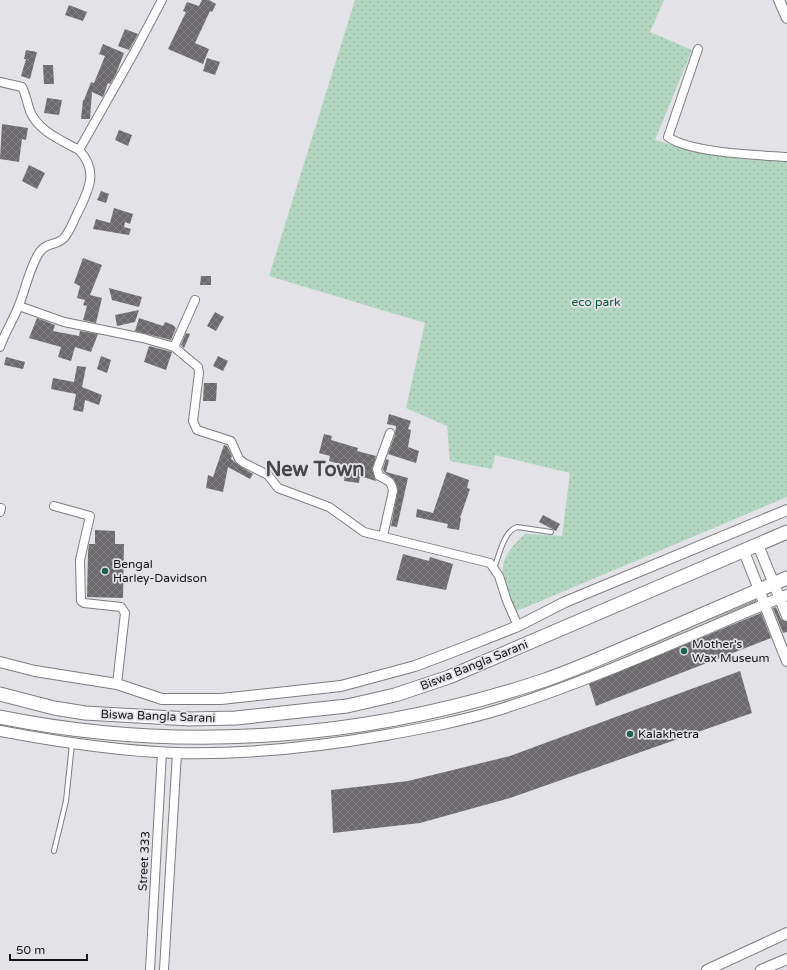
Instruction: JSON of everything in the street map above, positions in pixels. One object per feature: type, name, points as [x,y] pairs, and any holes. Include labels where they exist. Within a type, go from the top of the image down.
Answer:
[{"type":"main road","name":"Biswa Bangla Sarani","points":[[0,694],[54,708],[85,713],[190,719],[236,718],[347,706],[395,695],[449,678],[609,608],[758,546],[787,532]]},
{"type":"main road","name":"Biswa Bangla Sarani","points":[[0,718],[65,730],[97,733],[224,738],[279,735],[400,719],[456,706],[546,680],[787,578]]},
{"type":"street","points":[[79,150],[162,0]]},
{"type":"street","points":[[779,0],[787,18]]},
{"type":"street","points":[[698,49],[668,137],[696,147],[711,150],[787,157]]},
{"type":"street","points":[[0,82],[22,87],[30,110],[37,123],[53,136],[79,150],[87,158],[90,168],[88,192],[68,233],[62,240],[44,246],[38,254],[19,306],[0,347]]},
{"type":"street","points":[[174,347],[195,300]]},
{"type":"street","points":[[19,306],[64,322],[143,338],[174,347],[198,367],[199,373],[193,422],[195,429],[231,441],[239,459],[244,463],[268,474],[278,488],[329,507],[364,532],[490,562],[494,566],[518,626]]},
{"type":"street","points":[[383,536],[393,485],[391,482],[379,476],[377,470],[390,433]]},
{"type":"street","points":[[54,506],[90,516],[80,560],[81,601],[84,604],[121,607],[125,612],[117,684]]},
{"type":"street","points":[[0,662],[35,671],[117,684],[162,699],[221,699],[341,686],[415,666],[518,626],[566,602],[787,510]]},
{"type":"street","points":[[758,546],[775,584],[783,596],[787,616]]},
{"type":"street","points":[[744,552],[760,590],[763,604],[787,661]]},
{"type":"street","points":[[0,731],[72,744],[177,753],[305,748],[426,728],[497,711],[553,691],[641,656],[783,596]]},
{"type":"street","name":"Street 333","points":[[150,970],[162,752]]},
{"type":"street","points":[[164,970],[177,753]]},
{"type":"street","points":[[707,970],[787,933]]},
{"type":"street","points":[[761,970],[787,959]]},
{"type":"lane","points":[[494,566],[506,536],[512,528],[517,527],[551,532]]},
{"type":"lane","points":[[54,851],[66,801],[72,744]]},
{"type":"green space","name":"eco park","points":[[355,0],[664,0],[650,32],[692,50],[655,140],[699,153],[744,159],[787,162],[787,497],[517,611],[506,589],[503,579],[504,561],[508,552],[515,543],[525,534],[562,536],[570,473],[495,455],[492,469],[450,461],[447,426],[406,408],[425,323],[269,276]]},
{"type":"building","points":[[202,0],[209,0],[216,4],[212,12],[210,11],[195,43],[209,49],[203,64],[168,49],[186,12],[183,11],[187,2],[199,6]]},
{"type":"building","points":[[69,5],[87,12],[83,21],[65,15]]},
{"type":"building","points":[[125,29],[138,34],[129,50],[118,46]]},
{"type":"building","points":[[103,44],[124,53],[116,74],[110,84],[108,83],[103,97],[92,92],[90,119],[81,119],[83,100],[91,82],[94,83],[105,56],[99,54]]},
{"type":"building","points":[[26,50],[37,52],[30,79],[21,76],[26,59],[24,59]]},
{"type":"building","points":[[207,58],[220,62],[215,75],[203,71]]},
{"type":"building","points":[[43,65],[53,65],[54,84],[44,84]]},
{"type":"building","points":[[47,98],[62,100],[59,115],[44,113]]},
{"type":"building","points":[[2,124],[28,128],[26,140],[22,139],[19,162],[0,159]]},
{"type":"building","points":[[119,130],[132,135],[128,146],[115,140]]},
{"type":"building","points":[[29,165],[45,173],[37,189],[22,181]]},
{"type":"building","points":[[101,191],[109,194],[106,203],[97,200]]},
{"type":"building","points":[[114,208],[133,214],[130,224],[125,222],[124,227],[131,229],[129,235],[93,229],[96,219],[110,223]]},
{"type":"building","points":[[83,258],[102,265],[90,295],[102,298],[96,323],[83,320],[87,306],[83,305],[85,300],[77,298],[80,286],[74,283]]},
{"type":"building","points":[[201,276],[211,276],[211,285],[200,285]]},
{"type":"building","points":[[109,288],[142,297],[139,307],[112,300]]},
{"type":"building","points":[[139,310],[135,322],[117,326],[115,315]]},
{"type":"building","points":[[215,312],[224,317],[216,331],[207,326]]},
{"type":"building","points":[[37,318],[55,325],[53,331],[79,336],[80,331],[98,334],[91,352],[75,347],[71,361],[58,357],[61,347],[29,338]]},
{"type":"building","points":[[139,318],[163,326],[165,322],[173,325],[176,328],[171,340],[135,331]]},
{"type":"building","points":[[186,333],[190,334],[184,348],[181,345]]},
{"type":"building","points":[[149,346],[172,352],[166,370],[144,362]]},
{"type":"building","points":[[101,356],[111,360],[107,373],[97,369]]},
{"type":"building","points":[[218,356],[228,361],[223,371],[213,366]]},
{"type":"building","points":[[6,357],[25,362],[23,369],[4,365]]},
{"type":"building","points":[[77,366],[86,367],[82,387],[102,395],[99,405],[85,400],[83,412],[73,410],[76,394],[51,389],[53,378],[74,382]]},
{"type":"building","points":[[204,383],[217,383],[216,401],[203,401]]},
{"type":"building","points":[[389,414],[411,421],[408,429],[411,430],[408,447],[419,451],[416,463],[388,454],[395,435],[396,426],[387,424]]},
{"type":"building","points":[[324,434],[332,436],[331,440],[358,448],[357,451],[376,456],[372,470],[376,481],[360,476],[359,483],[344,481],[346,466],[329,461],[330,456],[319,453]]},
{"type":"building","points":[[224,445],[227,446],[232,456],[231,459],[253,474],[250,479],[228,467],[223,492],[206,488],[208,475],[213,477]]},
{"type":"building","points":[[386,459],[389,460],[386,472],[408,478],[397,527],[391,526],[398,490],[394,479],[384,472],[383,469]]},
{"type":"building","points":[[447,472],[469,480],[467,488],[470,489],[460,518],[459,530],[447,528],[448,524],[416,517],[417,509],[433,513]]},
{"type":"building","points":[[543,515],[560,524],[556,531],[539,522]]},
{"type":"building","name":"Bengal Harley-Davidson","points":[[95,530],[115,531],[115,544],[124,544],[123,598],[87,597],[88,552],[89,544],[95,544]]},
{"type":"building","points":[[403,554],[429,561],[430,557],[453,564],[446,590],[396,580]]},
{"type":"building","points":[[756,600],[756,601],[696,626]]},
{"type":"building","points":[[776,607],[781,619],[787,622],[787,632],[783,633],[773,608]]},
{"type":"building","points":[[761,613],[771,638],[596,706],[589,684]]},
{"type":"building","name":"Kalakhetra","points":[[740,671],[752,713],[510,798],[420,823],[333,833],[331,790],[408,781],[510,756]]},
{"type":"place","name":"Bengal Harley-Davidson","points":[[105,571]]},
{"type":"place","name":"Mother's Wax Museum","points":[[684,651]]},
{"type":"place","name":"Kalakhetra","points":[[630,734]]},
{"type":"district","name":"New Town","points":[[315,469]]}]
